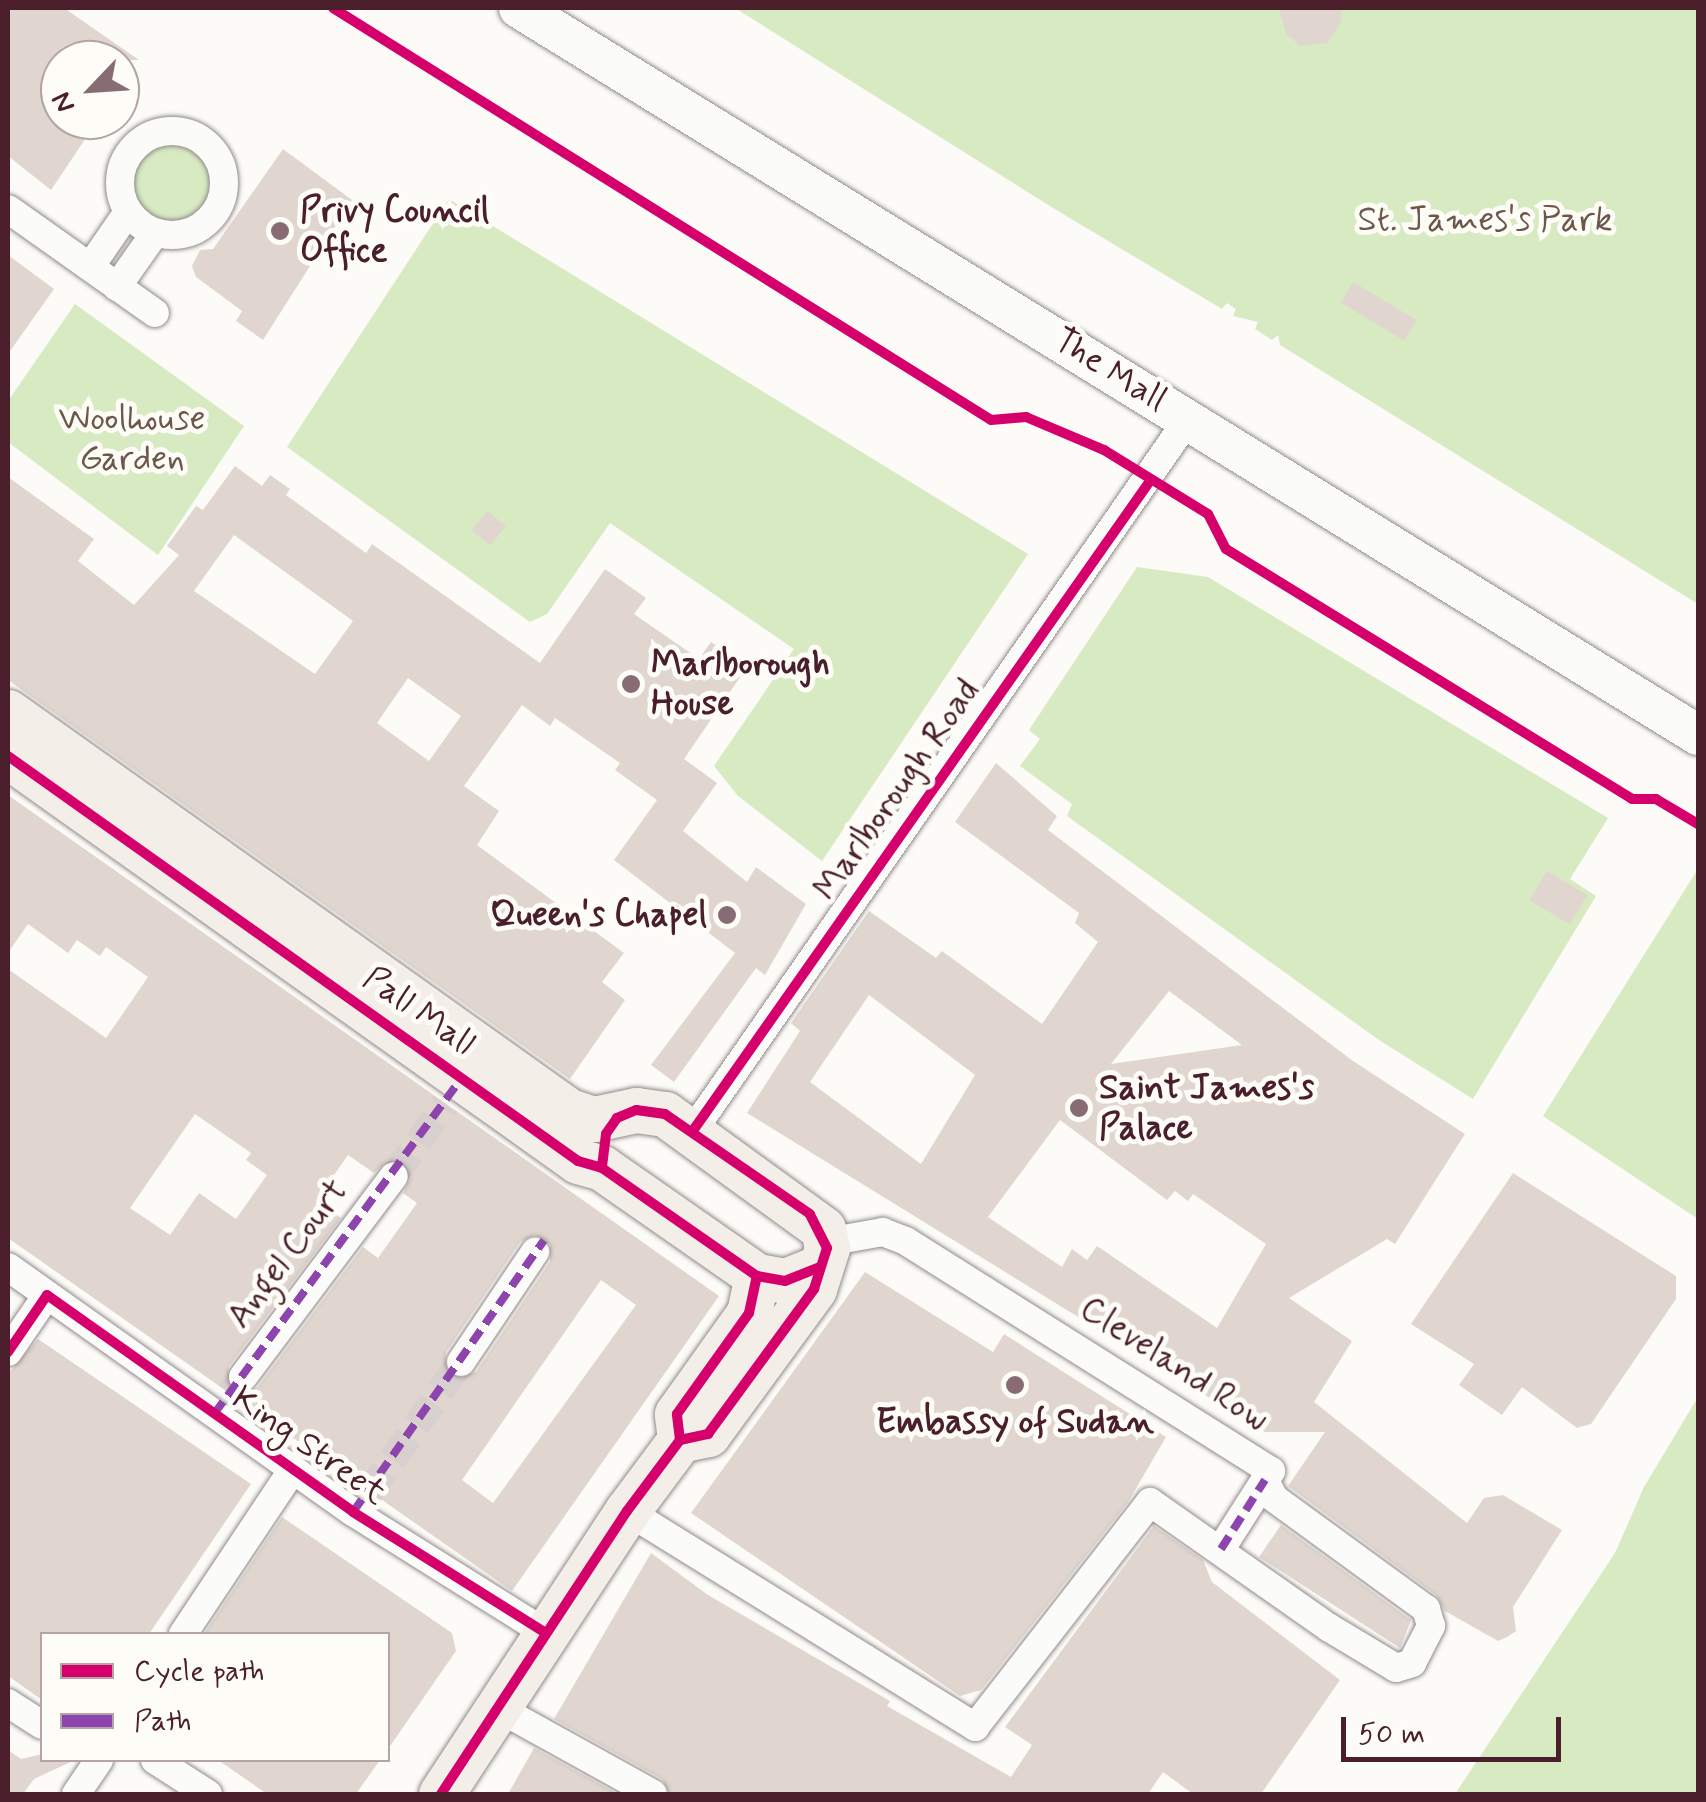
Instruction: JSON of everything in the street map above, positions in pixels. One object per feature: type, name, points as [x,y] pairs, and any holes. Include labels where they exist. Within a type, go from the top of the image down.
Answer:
[{"type":"main road","name":"Pall Mall","points":[[12,735],[569,1111],[617,1118],[650,1110],[692,1132],[810,1214],[823,1255]]},
{"type":"main road","name":"Pall Mall","points":[[12,735],[454,1090],[578,1161],[602,1168],[757,1276]]},
{"type":"main road","points":[[602,1168],[606,1134],[617,1118]]},
{"type":"main road","points":[[680,1440],[677,1414],[740,1326],[757,1276],[786,1281],[823,1255]]},
{"type":"main road","points":[[441,1794],[627,1512],[680,1440],[708,1434],[814,1289],[823,1255]]},
{"type":"street","name":"The Mall","points":[[519,8],[1189,418],[1698,736]]},
{"type":"street","points":[[180,131],[209,146],[224,178],[216,211],[189,232],[155,233],[128,212],[120,179],[133,148],[146,137],[180,131]]},
{"type":"street","points":[[8,210],[155,314]]},
{"type":"street","points":[[90,267],[128,212]]},
{"type":"street","points":[[117,287],[155,233]]},
{"type":"street","name":"Marlborough Road","points":[[692,1132],[1189,418]]},
{"type":"street","name":"Angel Court","points":[[229,1395],[394,1176]]},
{"type":"street","name":"Cleveland Row","points":[[627,1512],[975,1727],[1150,1502],[1390,1665],[1401,1669],[1412,1663],[1432,1626],[1426,1610],[1274,1498],[1265,1480],[1271,1471],[906,1241],[883,1232],[823,1255]]},
{"type":"street","points":[[461,1362],[535,1252]]},
{"type":"street","name":"King Street","points":[[8,1267],[47,1296],[229,1395],[293,1469],[360,1503],[546,1633]]},
{"type":"street","points":[[8,1352],[47,1296]]},
{"type":"street","points":[[184,1632],[293,1469]]},
{"type":"street","points":[[1221,1549],[1265,1480]]},
{"type":"street","points":[[8,1703],[40,1724]]},
{"type":"street","points":[[498,1708],[653,1794]]},
{"type":"street","points":[[76,1794],[96,1762]]},
{"type":"street","points":[[159,1762],[208,1794]]},
{"type":"green space","name":"St. James's Park","points":[[735,8],[1698,8],[1698,604],[1280,345],[1278,335],[1272,340],[1255,329],[1258,322],[1233,316],[1236,309],[1227,303],[1222,309],[1053,208]]},
{"type":"green space","points":[[163,143],[179,143],[200,154],[211,183],[200,212],[179,223],[163,223],[149,217],[137,205],[131,191],[131,175],[137,161],[149,149]]},
{"type":"green space","points":[[449,199],[1028,554],[822,861],[738,796],[714,766],[794,649],[610,523],[547,614],[530,622],[287,447]]},
{"type":"green space","name":"Woolhouse Garden","points":[[75,304],[244,426],[158,555],[8,442],[8,401]]},
{"type":"green space","points":[[1137,567],[1208,577],[1608,818],[1570,879],[1596,896],[1473,1099],[1379,1040],[1067,816],[1072,804],[1020,766],[1040,739],[1029,730]]},
{"type":"green space","points":[[1698,873],[1698,1219],[1543,1116]]},
{"type":"green space","points":[[1698,1397],[1698,1794],[1455,1794],[1615,1553],[1644,1487]]},
{"type":"building","points":[[8,8],[64,8],[110,40],[40,40],[40,140],[85,140],[51,190],[8,156]]},
{"type":"building","points":[[1279,8],[1342,8],[1341,22],[1327,43],[1301,46],[1286,34]]},
{"type":"building","name":"Privy Council Office","points":[[283,149],[352,200],[263,340],[236,321],[242,311],[196,277],[192,266],[200,250],[213,249]]},
{"type":"building","points":[[8,255],[54,289],[8,354]]},
{"type":"building","points":[[1353,282],[1416,320],[1404,341],[1341,303]]},
{"type":"building","points":[[235,466],[262,486],[270,475],[290,489],[286,495],[366,553],[372,544],[540,663],[605,569],[646,598],[634,614],[699,659],[711,642],[747,667],[684,759],[717,783],[683,831],[747,882],[756,867],[806,904],[765,975],[756,968],[674,1082],[651,1065],[735,953],[614,860],[657,800],[615,770],[620,763],[555,718],[550,726],[522,705],[464,786],[499,811],[477,845],[624,953],[602,982],[625,1000],[570,1079],[8,680],[8,477],[94,539],[78,561],[134,605],[179,555],[167,546],[196,506],[203,510]],"holes":[[[234,535],[353,621],[315,674],[194,591]],[[408,678],[461,716],[429,761],[377,723]]]},
{"type":"building","points":[[487,511],[506,526],[491,545],[472,531]]},
{"type":"building","name":"Saint James's Palace","points":[[996,763],[1057,816],[1048,830],[1353,1061],[1465,1134],[1395,1244],[1387,1239],[1289,1298],[1352,1341],[1314,1402],[1467,1523],[1484,1498],[1503,1495],[1562,1530],[1513,1607],[1516,1631],[1498,1641],[1445,1611],[1436,1595],[1288,1486],[1325,1432],[1265,1432],[747,1113],[800,1031],[791,1023],[869,911],[936,958],[942,951],[1042,1024],[1098,942],[1075,923],[1079,913],[955,822]],"holes":[[[1169,991],[1242,1045],[1111,1064]],[[869,995],[975,1075],[921,1164],[810,1082]],[[1060,1120],[1167,1200],[1175,1191],[1188,1201],[1193,1194],[1266,1244],[1217,1328],[1097,1246],[1087,1260],[1072,1249],[1062,1267],[988,1217]]]},
{"type":"building","points":[[8,795],[719,1296],[512,1591],[8,1238],[8,969],[106,1038],[148,977],[106,947],[100,956],[77,940],[68,953],[28,924],[8,953]],"holes":[[[195,1114],[251,1153],[246,1160],[267,1175],[236,1219],[199,1193],[170,1235],[130,1208]],[[348,1155],[374,1173],[388,1160],[404,1162],[411,1177],[403,1193],[417,1203],[378,1258],[363,1247],[257,1388],[233,1391],[227,1383],[229,1366],[341,1218],[316,1201]],[[535,1235],[550,1244],[550,1262],[476,1372],[452,1377],[445,1369],[446,1352],[520,1242]],[[601,1280],[636,1305],[493,1503],[462,1480]]]},
{"type":"building","points":[[1547,871],[1587,895],[1570,924],[1529,900]]},
{"type":"building","points":[[1513,1173],[1676,1276],[1676,1299],[1591,1424],[1577,1428],[1522,1387],[1502,1415],[1459,1385],[1474,1364],[1411,1324]]},
{"type":"building","points":[[865,1272],[993,1352],[1004,1334],[1166,1437],[1128,1502],[981,1690],[960,1696],[691,1513]]},
{"type":"building","points":[[38,1339],[251,1484],[150,1632],[40,1632],[40,1699],[8,1676],[8,1374]]},
{"type":"building","points":[[282,1517],[452,1633],[456,1651],[390,1746],[390,1632],[205,1632]]},
{"type":"building","points":[[1281,1525],[1411,1620],[1400,1648],[1259,1557]]},
{"type":"building","points":[[1154,1526],[1203,1560],[1212,1582],[1340,1680],[1261,1794],[1193,1794],[1163,1772],[1148,1794],[670,1794],[662,1779],[554,1719],[651,1553],[708,1595],[1011,1777],[1032,1745],[1005,1727]]},
{"type":"building","points":[[534,1748],[618,1794],[508,1794]]},
{"type":"building","points":[[8,1750],[21,1759],[40,1754],[40,1762],[71,1762],[34,1779],[23,1794],[8,1794]]},
{"type":"building","points":[[221,1762],[379,1762],[356,1794],[267,1794]]},
{"type":"tunnel","points":[[394,1176],[445,1104]]},
{"type":"tunnel","points":[[368,1494],[461,1362]]},
{"type":"tunnel","points":[[230,1394],[243,1377]]},
{"type":"marked path","points":[[214,1414],[463,1076]]},
{"type":"marked path","points":[[353,1512],[544,1240]]},
{"type":"marked path","points":[[1221,1549],[1265,1480]]},
{"type":"cycle path","points":[[333,8],[991,420],[1026,417],[1104,450],[1208,514],[1226,549],[1632,799],[1656,799],[1698,824]]},
{"type":"cycle path","points":[[692,1132],[1150,481]]},
{"type":"cycle path","points":[[8,756],[578,1161],[602,1168],[757,1276],[785,1281],[820,1267]]},
{"type":"cycle path","points":[[441,1794],[627,1511],[680,1440],[708,1434],[814,1289],[827,1248],[810,1214],[665,1114],[636,1110],[617,1118],[606,1134],[602,1168]]},
{"type":"cycle path","points":[[680,1440],[677,1414],[749,1313],[757,1276]]},
{"type":"cycle path","points":[[8,1352],[47,1295],[353,1512],[546,1633]]},
{"type":"place","name":"Privy Council Office","points":[[280,231]]},
{"type":"place","name":"Marlborough House","points":[[631,684]]},
{"type":"place","name":"Queen's Chapel","points":[[727,915]]},
{"type":"place","name":"Saint James's Palace","points":[[1079,1108]]},
{"type":"place","name":"Embassy of Sudan","points":[[1015,1385]]}]
